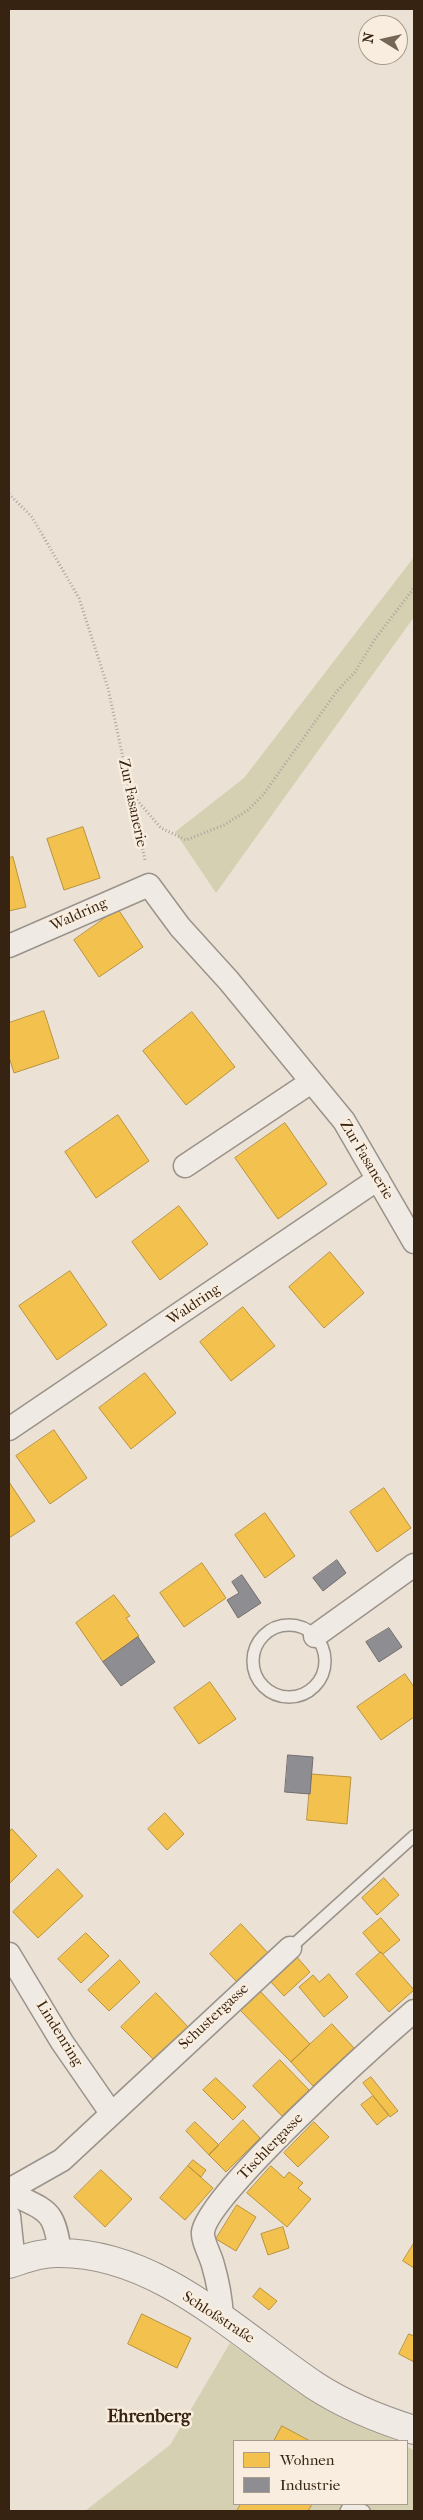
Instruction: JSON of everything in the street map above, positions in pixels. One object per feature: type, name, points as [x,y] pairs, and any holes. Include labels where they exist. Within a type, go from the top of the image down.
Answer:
[{"type":"street","name":"Waldring","points":[[9,946],[148,885]]},
{"type":"street","name":"Zur Fasanerie","points":[[148,885],[180,927],[282,1043],[311,1082],[344,1121],[414,1242]]},
{"type":"street","points":[[185,1166],[311,1082]]},
{"type":"street","name":"Waldring","points":[[9,1430],[378,1179]]},
{"type":"street","points":[[315,1636],[414,1565]]},
{"type":"street","name":"Schustergasse","points":[[9,2191],[62,2160],[290,1948]]},
{"type":"street","name":"Lindenring","points":[[9,1954],[62,2042],[111,2113]]},
{"type":"street","name":"Tischlergasse","points":[[222,2317],[220,2290],[202,2233],[212,2210],[294,2123],[364,2055],[414,2010]]},
{"type":"street","points":[[9,2191],[50,2214],[57,2229],[60,2252]]},
{"type":"street","points":[[9,2216],[11,2263]]},
{"type":"street","name":"Schloßstraße","points":[[11,2263],[38,2255],[60,2252],[100,2256],[150,2275],[222,2317],[316,2386],[387,2422],[414,2430]]},
{"type":"lane","points":[[281,1625],[293,1625],[305,1628],[315,1636],[321,1645],[324,1656],[324,1668],[320,1679],[313,1688],[303,1694],[292,1697],[270,1692],[255,1673],[253,1661],[255,1649],[265,1634],[281,1625]]},
{"type":"lane","name":"Schustergasse","points":[[290,1948],[414,1836]]},
{"type":"lane","points":[[352,2505],[364,2511]]},
{"type":"path","name":"Zur Fasanerie","points":[[9,494],[32,517],[79,598],[108,688],[148,885]]},
{"type":"path","points":[[130,792],[162,828],[186,840],[224,825],[248,810],[263,795],[337,691],[356,672],[375,639],[414,588]]},
{"type":"shaded area","points":[[414,557],[414,617],[216,893],[175,832],[244,778]]},
{"type":"shaded area","points":[[230,2343],[297,2392],[394,2440],[233,2440],[233,2505],[408,2505],[408,2447],[414,2450],[414,2511],[85,2511],[170,2445]]},
{"type":"building: Wohnen","points":[[83,827],[100,878],[64,890],[47,839]]},
{"type":"building: Wohnen","points":[[13,857],[26,907],[9,911],[9,858]]},
{"type":"building: Wohnen","points":[[118,909],[143,947],[99,977],[74,940]]},
{"type":"building: Wohnen","points":[[44,1011],[59,1058],[14,1073],[9,1057],[9,1023]]},
{"type":"building: Wohnen","points":[[192,1012],[235,1067],[186,1105],[143,1051]]},
{"type":"building: Wohnen","points":[[118,1115],[149,1161],[96,1198],[65,1152]]},
{"type":"building: Wohnen","points":[[285,1123],[327,1184],[278,1219],[235,1158]]},
{"type":"building: Wohnen","points":[[179,1206],[208,1244],[160,1280],[132,1242]]},
{"type":"building: Wohnen","points":[[330,1252],[364,1293],[324,1328],[289,1287]]},
{"type":"building: Wohnen","points":[[70,1271],[107,1325],[57,1360],[19,1306]]},
{"type":"building: Wohnen","points":[[243,1307],[275,1346],[231,1381],[200,1342]]},
{"type":"building: Wohnen","points":[[145,1373],[176,1413],[131,1449],[99,1408]]},
{"type":"building: Wohnen","points":[[54,1430],[87,1478],[50,1504],[16,1456]]},
{"type":"building: Wohnen","points":[[9,1482],[35,1521],[9,1538]]},
{"type":"building: Wohnen","points":[[384,1488],[411,1528],[377,1552],[350,1512]]},
{"type":"building: Wohnen","points":[[265,1513],[295,1556],[265,1578],[235,1535]]},
{"type":"building: Wohnen","points":[[202,1563],[226,1598],[184,1627],[160,1593]]},
{"type":"building: Wohnen","points":[[114,1595],[130,1616],[126,1618],[139,1636],[103,1662],[76,1623]]},
{"type":"building: Wohnen","points":[[405,1674],[414,1687],[414,1717],[381,1740],[357,1707]]},
{"type":"building: Wohnen","points":[[210,1682],[236,1719],[199,1744],[174,1708]]},
{"type":"building: Wohnen","points":[[311,1774],[351,1777],[347,1824],[307,1820]]},
{"type":"building: Wohnen","points":[[165,1813],[184,1834],[167,1850],[148,1829]]},
{"type":"building: Wohnen","points":[[12,1829],[37,1856],[9,1884],[9,1833]]},
{"type":"building: Wohnen","points":[[58,1869],[83,1896],[38,1938],[13,1912]]},
{"type":"building: Wohnen","points":[[384,1878],[399,1895],[377,1915],[362,1898]]},
{"type":"building: Wohnen","points":[[381,1918],[400,1940],[383,1954],[363,1933]]},
{"type":"building: Wohnen","points":[[241,1924],[268,1953],[237,1982],[210,1954]]},
{"type":"building: Wohnen","points":[[86,1933],[109,1956],[81,1983],[58,1959]]},
{"type":"building: Wohnen","points":[[381,1952],[414,1990],[389,2012],[356,1974]]},
{"type":"building: Wohnen","points":[[296,1956],[310,1972],[284,1996],[270,1981]]},
{"type":"building: Wohnen","points":[[120,1960],[140,1982],[109,2011],[88,1990]]},
{"type":"building: Wohnen","points":[[329,1974],[348,1997],[324,2017],[299,1987],[313,1975],[319,1982]]},
{"type":"building: Wohnen","points":[[259,1990],[310,2044],[291,2062],[239,2009]]},
{"type":"building: Wohnen","points":[[156,1993],[190,2029],[156,2062],[121,2027]]},
{"type":"building: Wohnen","points":[[332,2024],[354,2048],[313,2086],[291,2062]]},
{"type":"building: Wohnen","points":[[280,2060],[309,2090],[282,2116],[253,2086]]},
{"type":"building: Wohnen","points":[[371,2077],[398,2111],[390,2117],[363,2083]]},
{"type":"building: Wohnen","points":[[216,2078],[246,2107],[233,2120],[203,2090]]},
{"type":"building: Wohnen","points":[[373,2096],[389,2115],[377,2125],[361,2105]]},
{"type":"building: Wohnen","points":[[243,2120],[260,2138],[226,2172],[209,2155]]},
{"type":"building: Wohnen","points":[[195,2122],[219,2145],[209,2155],[186,2131]]},
{"type":"building: Wohnen","points":[[314,2122],[329,2137],[298,2167],[284,2153]]},
{"type":"building: Wohnen","points":[[193,2160],[206,2170],[201,2177],[188,2166]]},
{"type":"building: Wohnen","points":[[188,2166],[213,2188],[185,2220],[160,2198]]},
{"type":"building: Wohnen","points":[[271,2166],[284,2178],[289,2172],[303,2183],[298,2188],[311,2199],[287,2227],[247,2193]]},
{"type":"building: Wohnen","points":[[101,2170],[132,2199],[105,2227],[74,2197]]},
{"type":"building: Wohnen","points":[[237,2205],[256,2217],[236,2251],[216,2239]]},
{"type":"building: Wohnen","points":[[283,2227],[289,2248],[268,2255],[261,2234]]},
{"type":"building: Wohnen","points":[[414,2243],[414,2268],[403,2261]]},
{"type":"building: Wohnen","points":[[260,2288],[277,2301],[269,2310],[253,2297]]},
{"type":"building: Wohnen","points":[[142,2314],[191,2338],[177,2368],[128,2344]]},
{"type":"building: Wohnen","points":[[409,2334],[414,2336],[414,2362],[399,2354]]},
{"type":"building: Wohnen","points":[[282,2426],[308,2440],[275,2440]]},
{"type":"building: Wohnen","points":[[240,2505],[311,2505],[308,2511],[237,2511]]},
{"type":"building: Industrie","points":[[337,1560],[346,1573],[323,1591],[313,1578]]},
{"type":"building: Industrie","points":[[242,1575],[261,1603],[238,1618],[227,1600],[239,1593],[232,1582]]},
{"type":"building: Industrie","points":[[389,1628],[402,1647],[379,1662],[366,1642]]},
{"type":"building: Industrie","points":[[138,1637],[155,1662],[121,1686],[103,1662]]},
{"type":"building: Industrie","points":[[288,1755],[313,1757],[310,1794],[285,1792]]},
{"type":"district","name":"Ehrenberg","points":[[149,2418]]}]
